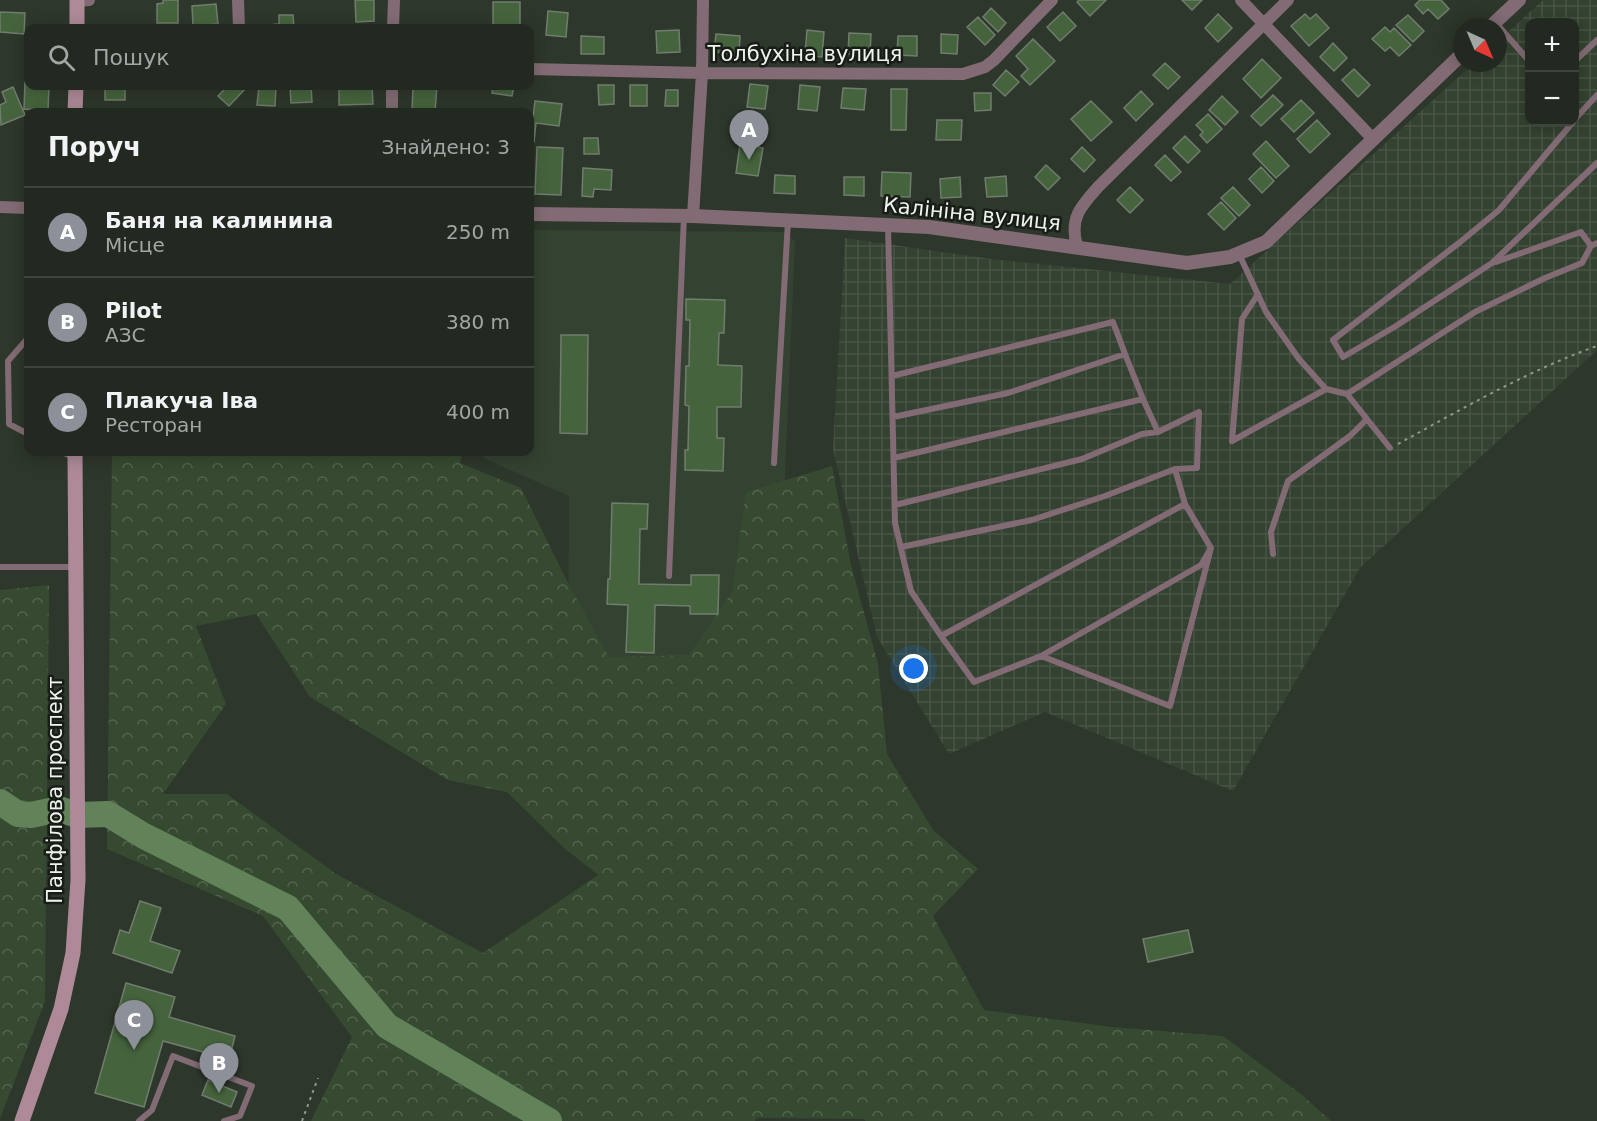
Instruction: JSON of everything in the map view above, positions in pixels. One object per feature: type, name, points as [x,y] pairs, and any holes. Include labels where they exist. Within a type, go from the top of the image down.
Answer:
[{"type":"main road","points":[[78,24],[81,0]]},
{"type":"main road","points":[[75,108],[76,90]]},
{"type":"main road","name":"Панфілова проспект","points":[[24,1120],[61,1009],[73,953],[78,880],[75,567],[71,456]]},
{"type":"street","points":[[238,0],[239,24]]},
{"type":"street","points":[[393,24],[394,0]]},
{"type":"street","points":[[688,216],[702,73],[703,0]]},
{"type":"street","name":"Толбухіна вулиця","points":[[534,69],[702,73],[963,74],[985,67],[1052,0]]},
{"type":"street","points":[[1242,0],[1372,138]]},
{"type":"street","name":"Калініна вулиця","points":[[534,214],[688,216],[929,227],[1077,246],[1073,233],[1076,219],[1082,206],[1099,186],[1288,0]]},
{"type":"street","points":[[1500,18],[1519,0]]},
{"type":"street","points":[[1077,246],[1187,263],[1239,254],[1266,242],[1453,62]]},
{"type":"street","points":[[392,90],[392,108]]},
{"type":"street","points":[[0,207],[24,208]]},
{"type":"lane","points":[[1507,39],[1525,57]]},
{"type":"lane","points":[[1579,58],[1597,40]]},
{"type":"lane","points":[[1579,115],[1597,95]]},
{"type":"lane","points":[[1570,126],[1499,210],[1333,340],[1343,357],[1396,326],[1492,263],[1597,163]]},
{"type":"lane","points":[[669,576],[688,216]]},
{"type":"lane","points":[[774,463],[788,220]]},
{"type":"lane","points":[[888,225],[895,523],[911,591],[974,682],[1041,656],[1201,565],[1211,548]]},
{"type":"lane","points":[[1347,394],[1475,312],[1582,263],[1594,244],[1581,232],[1492,263]]},
{"type":"lane","points":[[1239,254],[1266,312],[1299,359],[1326,389],[1347,394],[1390,448]]},
{"type":"lane","points":[[1258,294],[1242,319],[1232,441],[1326,389]]},
{"type":"lane","points":[[892,376],[1113,322],[1158,432]]},
{"type":"lane","points":[[24,343],[8,361],[9,424],[24,432]]},
{"type":"lane","points":[[893,417],[1008,393],[1125,354]]},
{"type":"lane","points":[[894,458],[1143,399]]},
{"type":"lane","points":[[895,505],[1082,459],[1142,434],[1158,432],[1199,412],[1197,468],[1175,469],[1105,496],[1032,520],[901,547]]},
{"type":"lane","points":[[1273,554],[1271,532],[1288,481],[1350,436],[1367,419]]},
{"type":"lane","points":[[1041,656],[1170,706],[1211,548],[1185,504],[1175,469]]},
{"type":"lane","points":[[941,636],[1185,504]]},
{"type":"lane","points":[[0,567],[75,567]]},
{"type":"lane","points":[[139,1121],[152,1110],[173,1056],[252,1086],[240,1116],[224,1121]]},
{"type":"path","points":[[1390,448],[1527,376],[1566,357],[1597,346]]},
{"type":"path","points":[[302,1121],[318,1078]]},
{"type":"shaded area","points":[[1543,0],[1597,0],[1597,350],[1360,568],[1233,791],[1045,712],[949,754],[877,637],[833,449],[845,238],[991,259],[1230,284],[1464,72],[1507,72],[1507,33]]},
{"type":"shaded area","points":[[534,230],[787,232],[795,242],[777,663],[568,659],[569,496],[483,458],[483,456],[534,456]]},
{"type":"green space","points":[[112,456],[461,456],[460,463],[521,488],[567,581],[609,657],[689,655],[732,592],[746,492],[832,466],[851,565],[878,664],[887,754],[933,830],[978,869],[933,916],[984,1010],[1112,1027],[1223,1036],[1302,1095],[1331,1121],[866,1121],[863,1119],[756,1118],[755,1121],[311,1121],[352,1037],[263,916],[107,849]],"holes":[[[256,614],[310,697],[448,780],[507,792],[563,847],[598,875],[483,953],[336,874],[227,794],[163,794],[226,704],[196,626]]]},
{"type":"green space","points":[[49,585],[45,1001],[0,1119],[0,590]]},
{"type":"building","points":[[163,0],[178,0],[178,23],[157,23],[157,4],[163,3]]},
{"type":"building","points":[[355,0],[374,0],[374,21],[356,22]]},
{"type":"building","points":[[1079,0],[1106,0],[1090,16],[1077,2]]},
{"type":"building","points":[[1182,0],[1202,0],[1192,10]]},
{"type":"building","points":[[1420,0],[1441,0],[1449,9],[1438,19],[1428,9],[1423,14],[1415,5]]},
{"type":"building","points":[[493,2],[520,2],[520,24],[493,24]]},
{"type":"building","points":[[216,4],[218,24],[193,24],[192,6]]},
{"type":"building","points":[[991,8],[1006,23],[998,32],[983,17]]},
{"type":"building","points":[[548,11],[568,13],[566,37],[546,35]]},
{"type":"building","points":[[0,12],[25,13],[24,34],[0,32]]},
{"type":"building","points":[[1063,12],[1076,26],[1060,41],[1047,27]]},
{"type":"building","points":[[1218,14],[1232,28],[1218,42],[1205,28]]},
{"type":"building","points":[[1305,14],[1310,19],[1316,14],[1329,28],[1309,46],[1291,26]]},
{"type":"building","points":[[279,15],[293,15],[294,24],[279,24]]},
{"type":"building","points":[[1408,15],[1424,31],[1413,42],[1396,25]]},
{"type":"building","points":[[978,17],[995,35],[985,45],[967,27]]},
{"type":"building","points":[[1385,27],[1390,32],[1394,28],[1411,45],[1399,56],[1390,47],[1385,51],[1372,39]]},
{"type":"building","points":[[679,30],[680,52],[657,53],[656,31]]},
{"type":"building","points":[[807,30],[824,32],[822,57],[805,55]]},
{"type":"building","points":[[849,33],[871,34],[870,54],[848,54]]},
{"type":"building","points":[[716,34],[740,36],[739,54],[714,52]]},
{"type":"building","points":[[941,34],[958,35],[957,54],[941,53]]},
{"type":"building","points":[[581,36],[604,37],[604,54],[581,54]]},
{"type":"building","points":[[898,36],[917,36],[917,56],[897,55]]},
{"type":"building","points":[[1033,39],[1055,61],[1030,85],[1021,76],[1028,69],[1016,56]]},
{"type":"building","points":[[1333,43],[1347,58],[1334,71],[1320,57]]},
{"type":"building","points":[[1262,59],[1281,78],[1261,98],[1243,79]]},
{"type":"building","points":[[1165,63],[1180,77],[1168,89],[1153,75]]},
{"type":"building","points":[[1354,69],[1370,85],[1358,97],[1342,80]]},
{"type":"building","points":[[1006,70],[1019,82],[1005,96],[993,85]]},
{"type":"building","points":[[750,84],[768,86],[765,109],[747,107]]},
{"type":"building","points":[[598,85],[614,85],[614,104],[599,105]]},
{"type":"building","points":[[630,85],[647,85],[647,106],[630,106]]},
{"type":"building","points":[[800,85],[820,87],[817,111],[798,109]]},
{"type":"building","points":[[13,87],[24,115],[1,125],[0,105],[6,102],[2,92]]},
{"type":"building","points":[[843,88],[866,89],[864,110],[841,108]]},
{"type":"building","points":[[891,89],[907,89],[906,130],[891,130]]},
{"type":"building","points":[[25,90],[49,90],[48,108],[24,108]]},
{"type":"building","points":[[105,90],[125,90],[125,100],[105,100]]},
{"type":"building","points":[[224,90],[244,90],[229,106],[218,96]]},
{"type":"building","points":[[259,90],[276,90],[275,106],[257,105]]},
{"type":"building","points":[[290,90],[311,90],[312,102],[291,103]]},
{"type":"building","points":[[339,90],[372,90],[373,104],[339,105]]},
{"type":"building","points":[[413,90],[437,90],[435,108],[412,108]]},
{"type":"building","points":[[492,90],[513,90],[512,96],[492,93]]},
{"type":"building","points":[[666,90],[678,90],[678,106],[665,106]]},
{"type":"building","points":[[1141,91],[1153,104],[1136,121],[1124,108]]},
{"type":"building","points":[[974,93],[991,93],[991,110],[975,111]]},
{"type":"building","points":[[1273,95],[1283,105],[1261,126],[1251,116]]},
{"type":"building","points":[[1222,96],[1238,112],[1225,125],[1209,110]]},
{"type":"building","points":[[1301,100],[1314,113],[1294,132],[1281,119]]},
{"type":"building","points":[[535,101],[562,104],[559,126],[536,123],[534,142]]},
{"type":"building","points":[[1091,101],[1112,122],[1091,141],[1071,119]]},
{"type":"building","points":[[1208,114],[1222,129],[1207,143],[1200,135],[1203,132],[1196,125]]},
{"type":"building","points":[[937,120],[962,120],[961,140],[936,140]]},
{"type":"building","points":[[1317,120],[1330,134],[1310,153],[1297,139]]},
{"type":"building","points":[[1185,136],[1200,151],[1188,163],[1173,148]]},
{"type":"building","points":[[584,138],[598,138],[599,154],[584,154]]},
{"type":"building","points":[[1266,141],[1289,166],[1276,178],[1253,154]]},
{"type":"building","points":[[740,144],[763,148],[758,176],[736,173]]},
{"type":"building","points":[[537,147],[563,148],[561,195],[535,194]]},
{"type":"building","points":[[1082,147],[1095,160],[1084,172],[1071,159]]},
{"type":"building","points":[[1165,155],[1181,172],[1171,181],[1155,165]]},
{"type":"building","points":[[1046,165],[1060,178],[1048,190],[1035,177]]},
{"type":"building","points":[[1261,167],[1274,181],[1262,193],[1249,179]]},
{"type":"building","points":[[583,168],[612,170],[611,190],[594,189],[593,197],[582,196]]},
{"type":"building","points":[[882,172],[911,173],[910,197],[881,196]]},
{"type":"building","points":[[775,175],[795,176],[795,194],[774,193]]},
{"type":"building","points":[[1006,176],[1007,196],[987,197],[985,178]]},
{"type":"building","points":[[844,177],[864,177],[864,196],[844,195]]},
{"type":"building","points":[[960,177],[961,197],[941,198],[940,179]]},
{"type":"building","points":[[1130,187],[1143,200],[1130,213],[1117,200]]},
{"type":"building","points":[[1233,187],[1250,205],[1239,216],[1221,198]]},
{"type":"building","points":[[1221,202],[1236,218],[1224,230],[1208,214]]},
{"type":"building","points":[[686,299],[725,300],[724,333],[719,333],[718,365],[742,366],[741,407],[717,407],[717,438],[724,438],[723,471],[685,470],[689,406],[685,405],[686,366],[689,366],[690,320],[686,320]]},
{"type":"building","points":[[561,335],[588,335],[587,434],[560,433]]},
{"type":"building","points":[[612,503],[648,504],[647,529],[640,529],[639,584],[691,585],[691,575],[719,575],[718,614],[690,614],[690,606],[655,605],[654,653],[626,652],[628,605],[607,604]]},
{"type":"building","points":[[140,901],[161,908],[150,941],[180,951],[172,973],[113,953],[120,930],[129,933]]},
{"type":"building","points":[[1188,930],[1193,952],[1148,962],[1143,939]]},
{"type":"building","points":[[126,983],[175,997],[169,1017],[235,1036],[229,1059],[163,1041],[144,1107],[95,1093]]},
{"type":"building","points":[[208,1080],[237,1092],[231,1107],[202,1095]]},
{"type":"waterway","points":[[0,802],[18,814],[31,815],[59,809],[77,815],[108,814],[144,836],[288,908],[387,1026],[549,1121]]},
{"type":"place","name":"Баня на калинина","points":[[749,160]]},
{"type":"place","name":"Плакуча Іва","points":[[134,1050]]},
{"type":"place","name":"Pilot","points":[[219,1093]]}]
